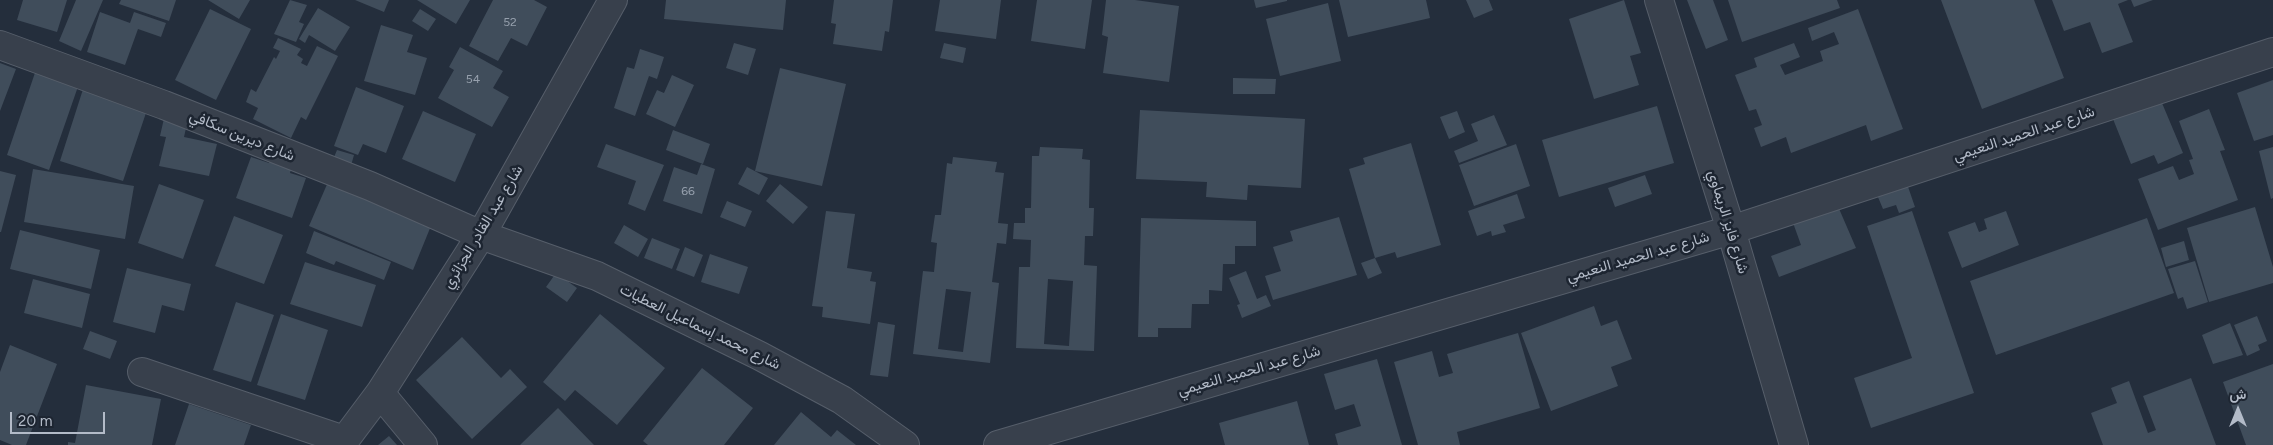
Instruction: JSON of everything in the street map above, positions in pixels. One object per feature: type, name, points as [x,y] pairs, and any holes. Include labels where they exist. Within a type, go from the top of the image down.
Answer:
[{"type":"street","name":"شارع عبد القادر الجزائري","points":[[342,443],[380,394],[481,235],[613,0]]},
{"type":"street","name":"شارع فايز الريماوي","points":[[1659,0],[1731,230],[1794,445]]},
{"type":"street","name":"شارع ديرين سكافي","points":[[0,45],[164,105],[370,186],[481,235]]},
{"type":"street","name":"شارع عبد الحميد النعيمي","points":[[998,445],[1731,230],[2273,52]]},
{"type":"street","name":"شارع محمد إسماعيل العطيات","points":[[481,235],[597,276],[760,356],[842,400],[905,445]]},
{"type":"street","points":[[142,372],[342,443]]},
{"type":"street","points":[[380,394],[423,445]]},
{"type":"building","points":[[23,0],[67,0],[57,32],[17,20]]},
{"type":"building","points":[[76,0],[103,0],[81,51],[59,41]]},
{"type":"building","points":[[121,0],[176,0],[169,21],[119,4]]},
{"type":"building","points":[[208,0],[250,0],[239,19]]},
{"type":"building","points":[[290,0],[307,5],[299,22],[304,24],[296,42],[274,34]]},
{"type":"building","points":[[355,0],[389,0],[384,12]]},
{"type":"building","points":[[417,0],[470,0],[456,24]]},
{"type":"building","points":[[493,0],[534,0],[547,7],[527,46],[511,38],[498,61],[469,46]]},
{"type":"building","points":[[666,0],[786,0],[783,30],[664,19]]},
{"type":"building","points":[[834,0],[893,0],[889,32],[885,31],[882,51],[833,44],[836,24],[831,23]]},
{"type":"building","points":[[940,0],[1001,0],[996,39],[935,31]]},
{"type":"building","points":[[1037,0],[1092,0],[1085,49],[1031,41]]},
{"type":"building","points":[[1106,0],[1135,0],[1179,6],[1169,82],[1103,73],[1108,37],[1102,35]]},
{"type":"building","points":[[1254,0],[1287,0],[1287,1],[1256,8]]},
{"type":"building","points":[[1339,0],[1426,0],[1430,18],[1348,37]]},
{"type":"building","points":[[1466,0],[1489,0],[1493,10],[1474,18]]},
{"type":"building","points":[[1624,0],[1641,53],[1630,56],[1639,85],[1594,99],[1569,19]]},
{"type":"building","points":[[1687,0],[1713,0],[1728,40],[1706,49]]},
{"type":"building","points":[[1728,0],[1837,0],[1840,8],[1742,42]]},
{"type":"building","points":[[1941,0],[2034,0],[2064,78],[1982,109]]},
{"type":"building","points":[[2052,0],[2128,0],[2118,4],[2133,42],[2102,53],[2090,22],[2064,31]]},
{"type":"building","points":[[2131,0],[2153,0],[2134,7]]},
{"type":"building","points":[[1328,3],[1341,61],[1280,76],[1266,19]]},
{"type":"building","points":[[318,8],[350,27],[335,51],[309,35],[305,43],[299,39]]},
{"type":"building","points":[[210,9],[251,29],[216,100],[175,80]]},
{"type":"building","points":[[420,9],[436,19],[428,31],[412,21]]},
{"type":"building","points":[[1858,9],[1903,129],[1871,141],[1866,125],[1791,153],[1786,137],[1761,147],[1754,128],[1762,125],[1756,109],[1749,111],[1735,75],[1757,67],[1754,58],[1794,43],[1800,57],[1780,65],[1785,75],[1823,61],[1820,51],[1839,44],[1834,32],[1812,41],[1808,28]]},
{"type":"building","points":[[100,12],[130,23],[134,12],[166,23],[161,37],[138,29],[125,65],[87,52]]},
{"type":"building","points":[[381,25],[413,35],[407,52],[427,58],[415,95],[364,81]]},
{"type":"building","points":[[278,38],[301,49],[297,55],[303,59],[301,63],[307,66],[317,46],[338,56],[306,120],[301,117],[291,138],[253,119],[258,108],[246,102],[251,89],[256,92],[274,57],[276,59],[280,51],[273,48]]},
{"type":"building","points":[[734,43],[756,49],[748,75],[726,68]]},
{"type":"building","points":[[944,43],[966,48],[963,63],[940,58]]},
{"type":"building","points":[[460,47],[503,71],[493,88],[509,97],[492,127],[438,98],[454,70],[449,67]]},
{"type":"building","points":[[640,49],[664,57],[657,79],[649,76],[635,116],[614,108],[627,67],[634,69]]},
{"type":"building","points":[[39,61],[82,75],[49,170],[7,155]]},
{"type":"building","points":[[0,63],[16,69],[0,111]]},
{"type":"building","points":[[780,68],[846,84],[822,186],[755,171]]},
{"type":"building","points":[[672,75],[694,85],[675,127],[646,114],[657,90],[664,93]]},
{"type":"building","points":[[1233,78],[1276,79],[1275,94],[1233,94]]},
{"type":"building","points":[[2273,80],[2273,135],[2254,141],[2237,93]]},
{"type":"building","points":[[85,83],[149,104],[123,181],[60,161]]},
{"type":"building","points":[[356,87],[404,106],[386,153],[363,144],[358,155],[334,146]]},
{"type":"building","points":[[2162,103],[2183,153],[2158,164],[2154,155],[2131,164],[2113,119]]},
{"type":"building","points":[[1657,106],[1674,163],[1559,197],[1542,140]]},
{"type":"building","points":[[2209,109],[2225,150],[2220,151],[2238,200],[2158,230],[2138,179],[2173,166],[2179,180],[2194,174],[2189,160],[2193,159],[2179,121]]},
{"type":"building","points":[[1140,110],[1305,119],[1301,188],[1248,185],[1247,200],[1206,197],[1207,182],[1136,179]]},
{"type":"building","points":[[423,111],[476,134],[455,182],[402,159]]},
{"type":"building","points":[[1457,111],[1465,132],[1449,139],[1440,117]]},
{"type":"building","points":[[165,114],[188,119],[184,137],[217,144],[209,176],[159,166],[166,137],[160,136]]},
{"type":"building","points":[[1494,115],[1507,145],[1459,163],[1454,151],[1478,141],[1471,124]]},
{"type":"building","points":[[673,130],[710,144],[703,164],[666,150]]},
{"type":"building","points":[[1411,143],[1441,245],[1397,258],[1395,252],[1375,258],[1349,169],[1365,164],[1363,158]]},
{"type":"building","points":[[606,144],[664,165],[645,211],[628,204],[636,181],[597,167]]},
{"type":"building","points":[[1516,144],[1530,186],[1474,206],[1459,165]]},
{"type":"building","points":[[1040,147],[1083,149],[1082,159],[1090,160],[1089,208],[1094,208],[1093,236],[1085,236],[1084,265],[1097,266],[1094,351],[1016,348],[1019,267],[1030,267],[1031,240],[1013,239],[1014,223],[1025,223],[1025,208],[1031,208],[1032,156],[1039,156]],"holes":[[[1048,279],[1073,281],[1069,346],[1044,344]]]},
{"type":"building","points":[[2273,147],[2273,198],[2271,199],[2259,151]]},
{"type":"building","points":[[337,150],[354,155],[350,169],[332,162]]},
{"type":"building","points":[[273,152],[294,159],[290,173],[306,178],[292,218],[236,198],[251,157],[269,163]]},
{"type":"building","points":[[953,157],[997,162],[995,172],[1004,173],[998,223],[1008,224],[1006,244],[997,243],[992,282],[999,283],[990,363],[913,354],[923,271],[934,272],[937,243],[931,242],[935,215],[941,215],[947,163],[952,164]],"holes":[[[946,289],[971,292],[963,352],[938,349]]]},
{"type":"building","points":[[701,164],[715,169],[702,214],[663,201],[674,167],[697,175]]},
{"type":"building","points":[[747,167],[768,178],[759,195],[738,184]]},
{"type":"building","points":[[33,169],[134,186],[125,239],[24,222]]},
{"type":"building","points":[[0,171],[16,175],[1,232],[0,232]]},
{"type":"building","points":[[1645,175],[1652,194],[1615,207],[1608,188]]},
{"type":"building","points":[[1905,178],[1915,207],[1899,213],[1896,205],[1883,209],[1875,190]]},
{"type":"building","points":[[328,182],[435,216],[413,270],[309,226]]},
{"type":"building","points":[[159,184],[204,200],[183,259],[138,243]]},
{"type":"building","points":[[780,184],[808,207],[793,224],[766,201]]},
{"type":"building","points":[[1517,194],[1525,218],[1503,225],[1506,232],[1492,236],[1491,231],[1477,236],[1468,211]]},
{"type":"building","points":[[727,201],[752,211],[745,227],[720,217]]},
{"type":"building","points":[[1837,204],[1856,248],[1779,277],[1771,256],[1801,245],[1792,220]]},
{"type":"building","points":[[2255,207],[2273,267],[2273,283],[2209,302],[2187,228]]},
{"type":"building","points":[[826,211],[855,214],[847,268],[872,272],[870,281],[876,282],[870,324],[822,317],[823,307],[812,306]]},
{"type":"building","points":[[1912,211],[1974,393],[1871,428],[1854,378],[1912,358],[1867,226]]},
{"type":"building","points":[[2006,211],[2019,245],[1962,268],[1948,232],[1975,222],[1979,232],[1987,229],[1984,219]]},
{"type":"building","points":[[234,216],[283,235],[264,284],[215,266]]},
{"type":"building","points":[[1339,217],[1357,275],[1273,300],[1265,276],[1281,271],[1273,247],[1293,241],[1290,231]]},
{"type":"building","points":[[1141,218],[1256,221],[1256,246],[1235,246],[1235,264],[1223,264],[1222,291],[1209,290],[1209,304],[1192,304],[1191,328],[1158,328],[1158,337],[1138,337]]},
{"type":"building","points":[[2147,218],[2174,293],[1996,355],[1970,281]]},
{"type":"building","points":[[624,225],[648,239],[638,257],[614,243]]},
{"type":"building","points":[[20,230],[100,250],[91,289],[10,269]]},
{"type":"building","points":[[314,231],[391,262],[384,280],[336,261],[334,265],[306,253]]},
{"type":"building","points":[[652,238],[680,249],[672,269],[644,258]]},
{"type":"building","points":[[2184,241],[2189,260],[2166,267],[2161,248]]},
{"type":"building","points":[[685,247],[703,255],[694,277],[676,270]]},
{"type":"building","points":[[710,254],[748,267],[739,294],[701,282]]},
{"type":"building","points":[[1375,258],[1382,273],[1368,279],[1361,263]]},
{"type":"building","points":[[2195,261],[2208,302],[2187,309],[2183,297],[2178,299],[2168,269]]},
{"type":"building","points":[[305,262],[376,285],[362,327],[290,304]]},
{"type":"building","points":[[127,268],[191,284],[184,311],[162,305],[155,333],[113,322]]},
{"type":"building","points":[[1246,271],[1257,299],[1266,295],[1271,306],[1242,318],[1237,305],[1240,304],[1229,278]]},
{"type":"building","points":[[556,273],[577,288],[567,302],[546,287]]},
{"type":"building","points":[[33,279],[90,294],[82,328],[24,313]]},
{"type":"building","points":[[236,302],[274,315],[251,382],[213,370]]},
{"type":"building","points":[[1594,306],[1601,326],[1617,320],[1632,359],[1611,367],[1618,386],[1551,411],[1521,333]]},
{"type":"building","points":[[281,314],[328,330],[305,400],[257,385]]},
{"type":"building","points":[[600,314],[665,368],[617,425],[575,390],[565,401],[543,382]]},
{"type":"building","points":[[2257,316],[2267,341],[2258,345],[2260,350],[2247,356],[2234,325]]},
{"type":"building","points":[[878,322],[895,325],[888,377],[870,375]]},
{"type":"building","points":[[2230,323],[2243,355],[2213,364],[2202,335]]},
{"type":"building","points":[[90,331],[117,341],[110,359],[83,349]]},
{"type":"building","points":[[1518,333],[1540,408],[1457,432],[1460,445],[1418,445],[1394,362],[1432,351],[1439,377],[1453,373],[1447,354]]},
{"type":"building","points":[[462,337],[501,378],[510,369],[527,387],[472,439],[416,380]]},
{"type":"building","points":[[10,345],[57,364],[26,445],[12,445],[0,440],[0,372]]},
{"type":"building","points":[[1377,359],[1402,445],[1338,445],[1335,434],[1361,426],[1354,404],[1335,410],[1324,374]]},
{"type":"building","points":[[2273,364],[2273,445],[2246,445],[2223,382]]},
{"type":"building","points":[[702,368],[753,408],[724,445],[648,445],[643,441]]},
{"type":"building","points":[[2191,378],[2216,445],[2103,445],[2091,413],[2117,403],[2111,388],[2129,381],[2148,433],[2156,430],[2143,396]]},
{"type":"building","points":[[86,385],[161,399],[152,445],[68,445],[68,442],[75,443]]},
{"type":"building","points":[[1297,401],[1309,445],[1225,445],[1219,423]]},
{"type":"building","points":[[189,404],[251,425],[244,445],[175,445]]},
{"type":"building","points":[[558,408],[594,445],[520,445]]},
{"type":"building","points":[[801,412],[831,437],[837,430],[856,445],[774,445]]},
{"type":"building","points":[[389,436],[397,445],[378,445]]}]
